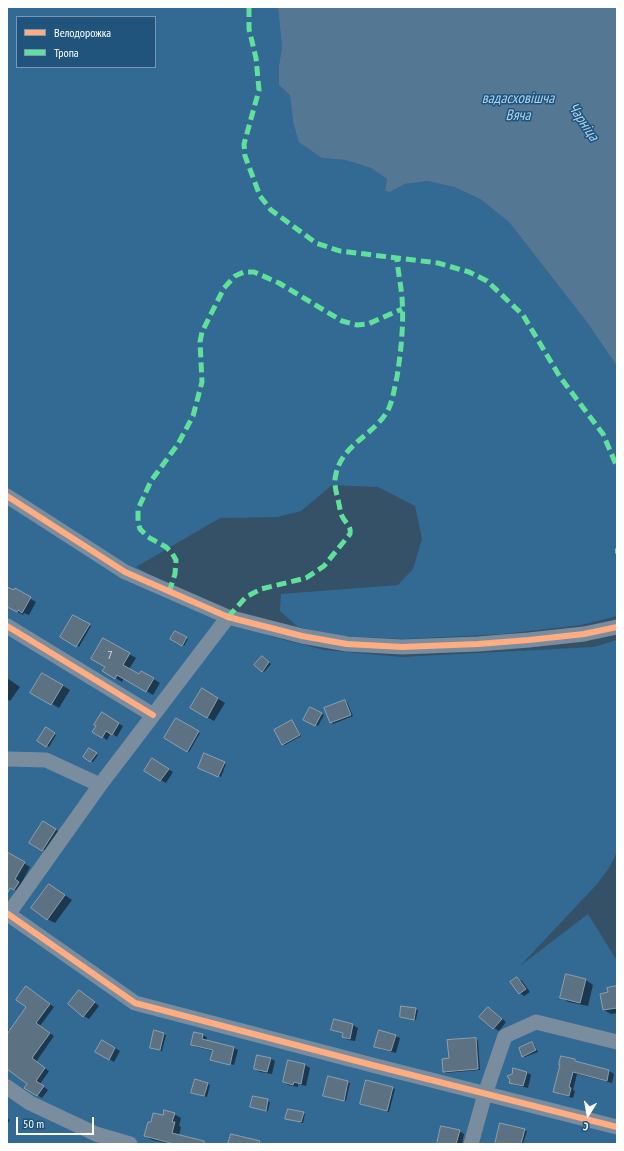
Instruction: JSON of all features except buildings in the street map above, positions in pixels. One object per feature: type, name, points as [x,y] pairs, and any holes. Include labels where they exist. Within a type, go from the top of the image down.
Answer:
[{"type":"street","points":[[7,496],[125,572],[228,617],[302,636],[347,644],[402,646],[478,644],[584,634],[617,627]]},
{"type":"street","points":[[228,617],[100,785],[8,915],[135,1003],[617,1127]]},
{"type":"street","points":[[7,626],[153,715]]},
{"type":"street","points":[[7,759],[46,760],[100,785]]},
{"type":"street","points":[[470,1144],[485,1094],[506,1036],[536,1022],[617,1042]]},
{"type":"street","points":[[7,1087],[30,1103],[96,1134],[130,1144]]},
{"type":"shaded area","points":[[7,7],[278,7],[282,47],[279,65],[290,95],[293,122],[322,158],[345,160],[371,168],[387,179],[385,191],[390,192],[405,184],[427,181],[454,187],[480,199],[509,222],[586,321],[617,366],[617,616],[581,625],[504,634],[404,639],[340,636],[298,627],[280,611],[281,594],[398,585],[413,569],[422,539],[415,506],[378,487],[332,485],[301,511],[277,517],[220,518],[136,567],[249,628],[273,637],[324,650],[401,657],[594,647],[617,640],[617,852],[609,868],[597,884],[520,966],[588,914],[617,961],[617,1144],[7,1144]]},
{"type":"water","name":"вадасховішча Вяча","points":[[278,7],[617,7],[617,366],[586,321],[509,222],[480,199],[454,187],[427,181],[405,184],[390,192],[385,191],[387,179],[371,168],[345,160],[322,158],[299,142],[293,122],[290,95],[279,85],[279,65],[282,47]]},
{"type":"marked path","points":[[249,7],[249,29],[256,58],[259,90],[244,144],[245,156],[260,196],[271,210],[316,243],[340,251],[438,263],[469,272],[487,281],[523,315],[560,377],[603,434],[617,467]]},
{"type":"marked path","points":[[228,617],[246,597],[261,589],[306,578],[324,566],[350,534],[349,527],[341,513],[335,478],[339,464],[344,455],[381,420],[387,412],[392,399],[401,347],[403,308],[397,259]]},
{"type":"marked path","points":[[169,592],[175,574],[176,560],[166,547],[148,537],[140,529],[138,522],[138,509],[151,481],[178,444],[193,416],[202,382],[200,342],[202,332],[224,288],[235,276],[244,272],[254,272],[279,283],[342,321],[357,325],[368,324],[402,309]]},
{"type":"cycle path","points":[[7,496],[125,572],[228,617],[302,636],[347,644],[402,647],[529,640],[584,634],[617,627]]},
{"type":"cycle path","points":[[7,626],[153,715]]},
{"type":"cycle path","points":[[8,914],[135,1003],[617,1127]]},
{"type":"water label","name":"Чарніца","points":[[583,122]]}]
